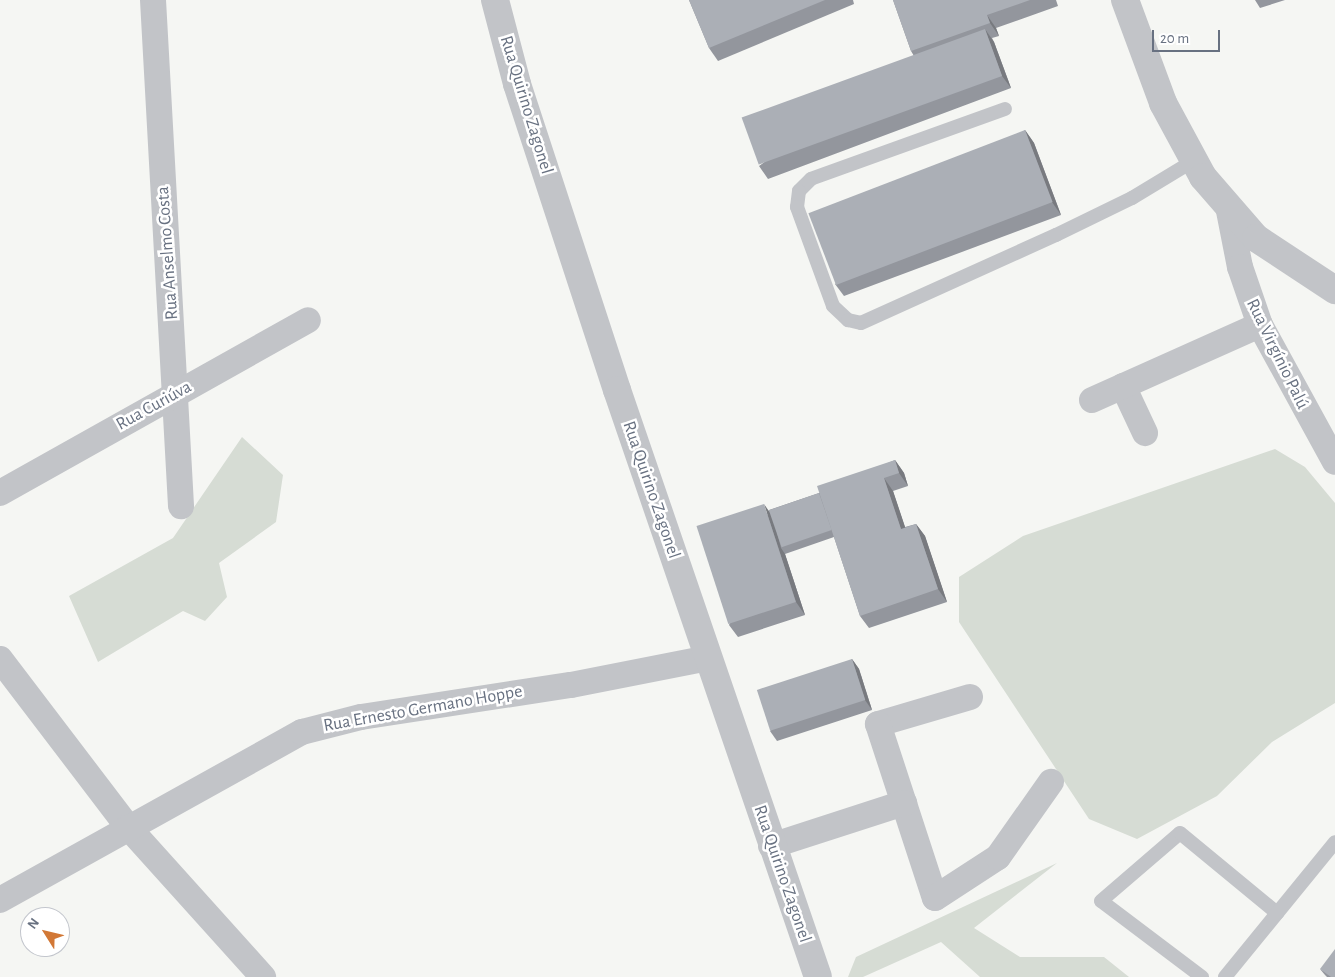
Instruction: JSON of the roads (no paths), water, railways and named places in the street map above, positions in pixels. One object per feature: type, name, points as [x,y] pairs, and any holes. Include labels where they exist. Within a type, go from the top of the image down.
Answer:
[{"type":"street","name":"Rua Anselmo Costa","points":[[152,0],[177,393],[181,506]]},
{"type":"street","name":"Rua Quirino Zagonel","points":[[495,0],[517,84],[708,658],[818,977]]},
{"type":"street","points":[[1125,0],[1163,103],[1193,161],[1229,211],[1289,264],[1335,290]]},
{"type":"street","name":"Rua Virgínio Palú","points":[[1229,211],[1240,267],[1260,325],[1335,462]]},
{"type":"street","name":"Rua Curiúva","points":[[0,493],[308,320]]},
{"type":"street","points":[[1092,400],[1260,325]]},
{"type":"street","points":[[1123,386],[1145,433]]},
{"type":"street","name":"Rua Ernesto Germano Hoppe","points":[[0,900],[273,745],[332,722],[708,658]]},
{"type":"street","points":[[0,659],[128,827],[263,977]]},
{"type":"street","points":[[970,697],[878,724],[935,898],[998,857],[1051,782]]},
{"type":"street","points":[[772,846],[904,803]]},
{"type":"lane","points":[[1004,109],[811,178],[799,191],[797,207],[830,297],[848,320],[861,324],[1056,235],[1132,198],[1193,161]]},
{"type":"lane","points":[[1202,977],[1101,901],[1180,832],[1277,914]]},
{"type":"lane","points":[[1225,977],[1335,842]]}]
